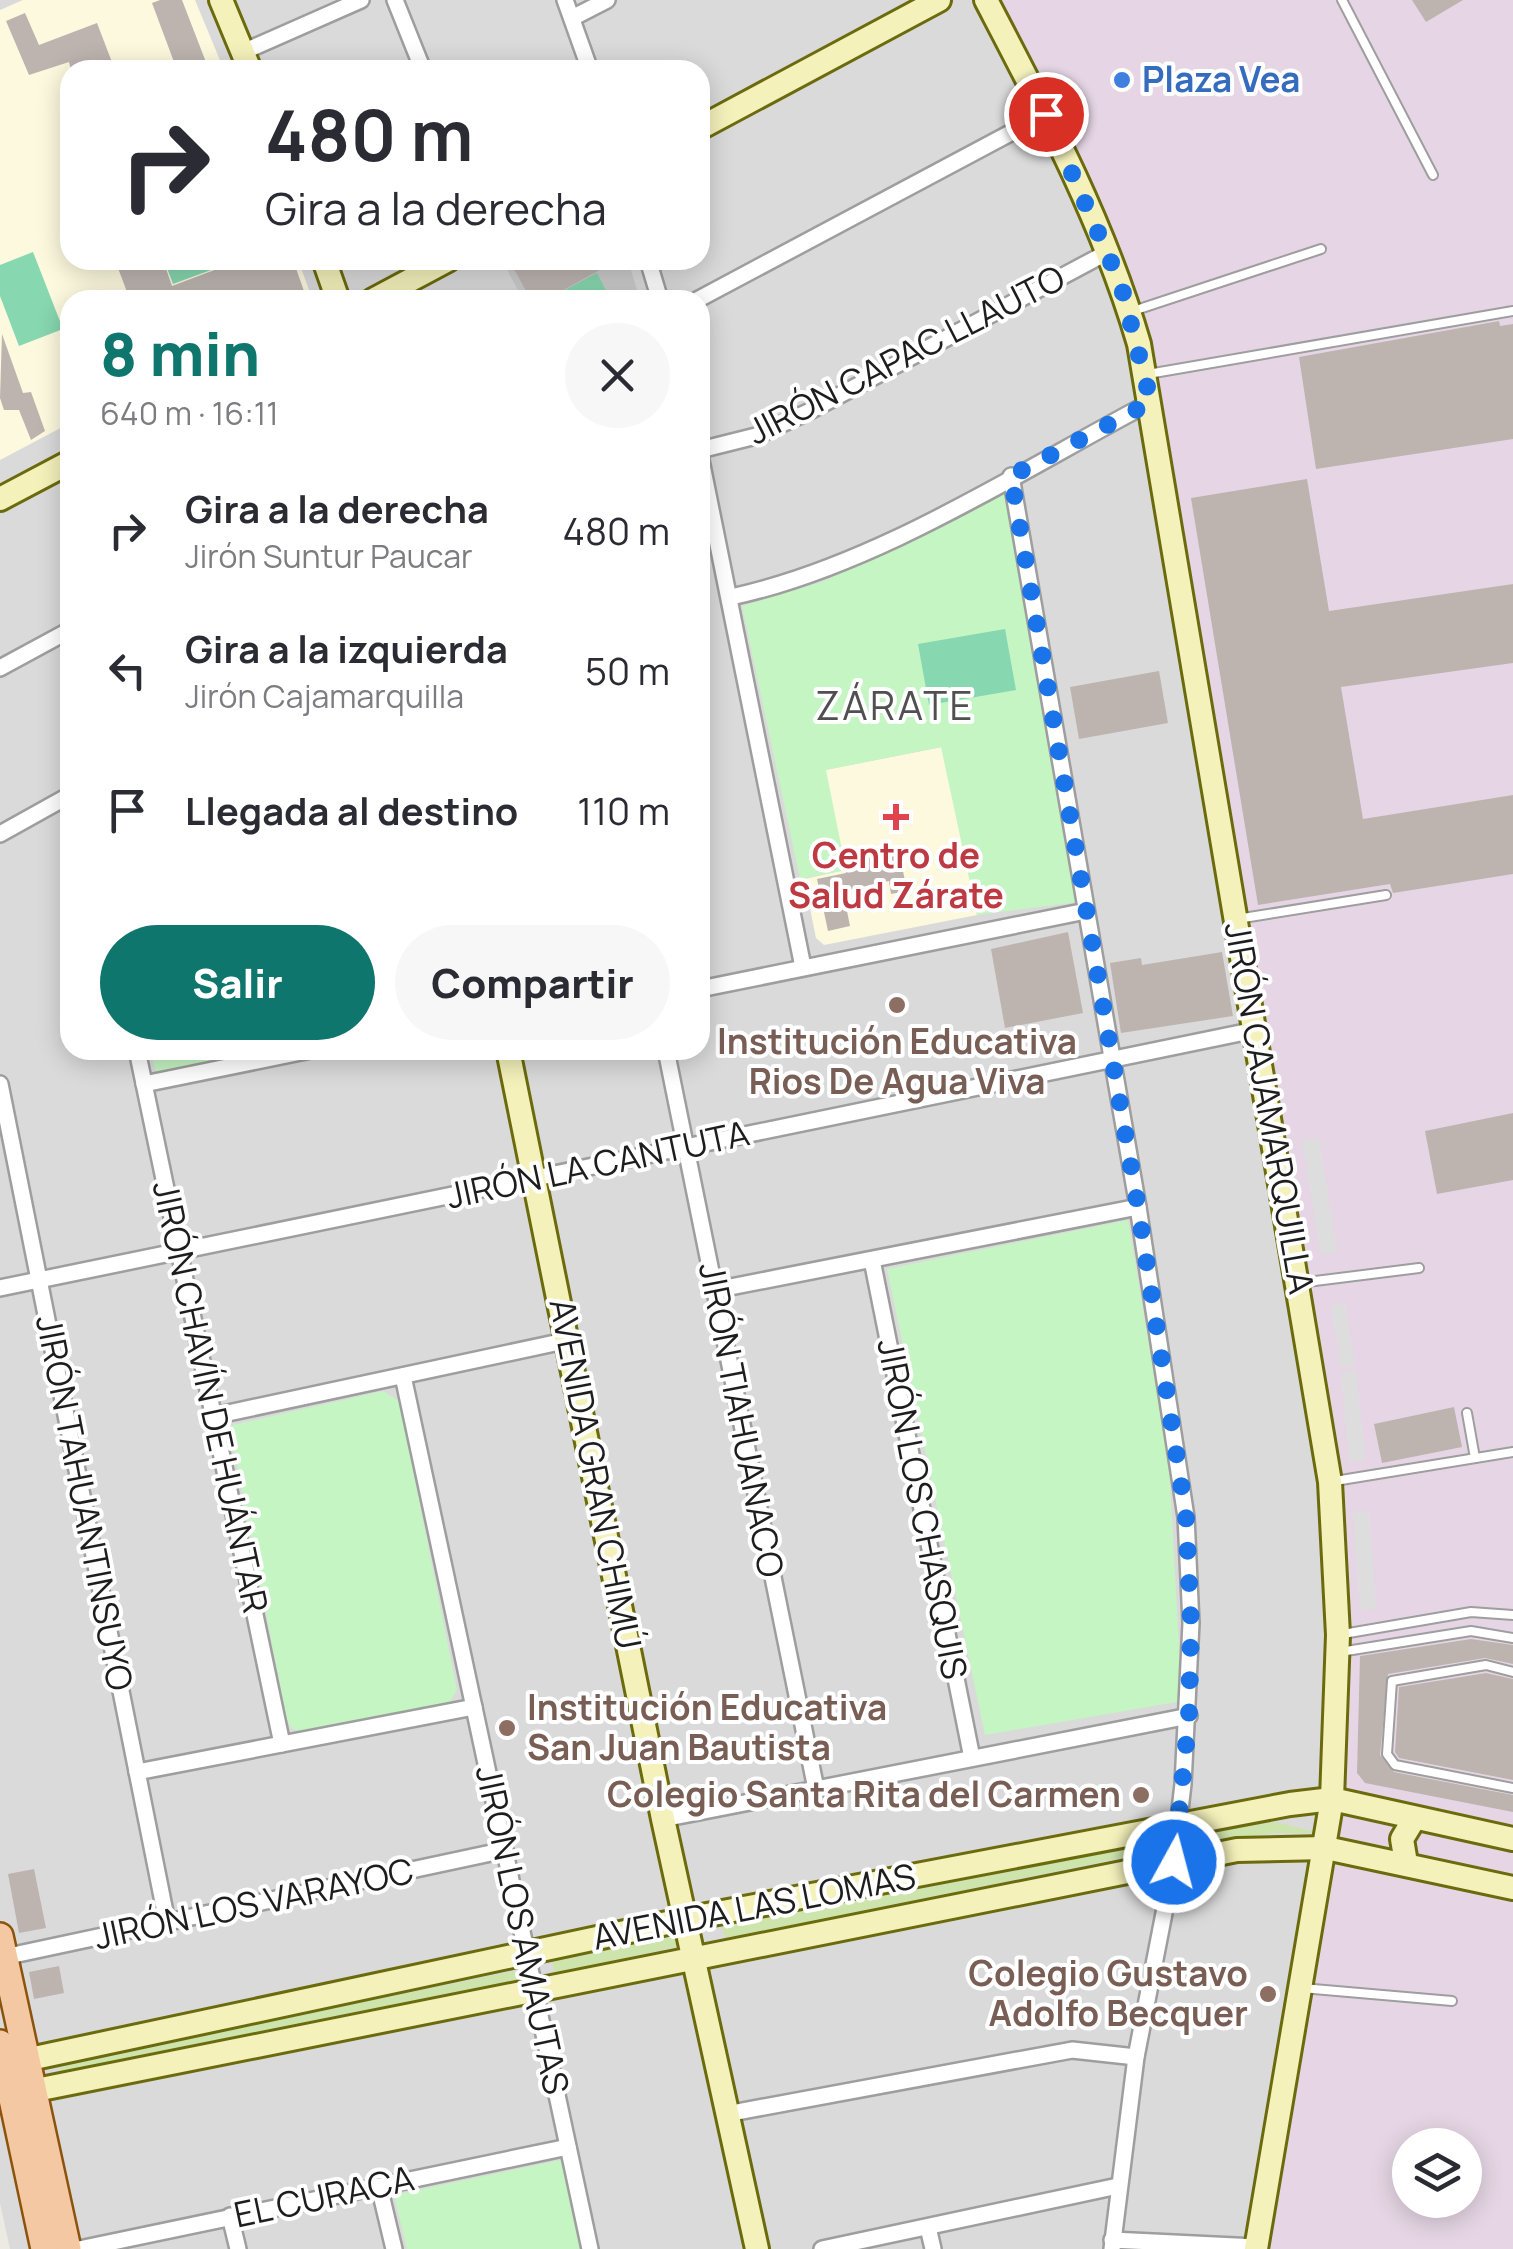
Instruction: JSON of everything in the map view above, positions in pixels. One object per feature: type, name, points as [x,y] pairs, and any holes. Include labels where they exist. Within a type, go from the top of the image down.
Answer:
[{"type":"main road","points":[[2,1947],[12,2081],[44,2249]]},
{"type":"main road","points":[[0,2043],[68,2249]]},
{"type":"street","points":[[222,0],[247,60]]},
{"type":"street","points":[[249,60],[361,0]]},
{"type":"street","points":[[396,0],[419,60]]},
{"type":"street","points":[[564,0],[587,60]]},
{"type":"street","points":[[572,18],[607,0]]},
{"type":"street","points":[[710,123],[939,0]]},
{"type":"street","name":"JIRÓN CAJAMARQUILLA","points":[[986,0],[1046,114],[1108,252],[1130,312],[1146,374],[1330,1482],[1338,1644],[1332,1800],[1256,2248]]},
{"type":"street","points":[[710,293],[1046,114]]},
{"type":"street","name":"JIRÓN CAPAC LLAUTO","points":[[710,450],[756,436],[808,412],[1108,252]]},
{"type":"street","points":[[392,290],[429,270]]},
{"type":"street","points":[[731,597],[803,580],[1151,402]]},
{"type":"street","points":[[0,499],[60,467]]},
{"type":"street","points":[[1011,476],[1138,1207],[1186,1516],[1191,1623],[1189,1716],[1174,1862],[1136,2057],[1112,2244],[1256,2248]]},
{"type":"street","points":[[710,499],[803,968]]},
{"type":"street","points":[[0,668],[60,635]]},
{"type":"street","points":[[0,834],[60,801]]},
{"type":"street","points":[[710,987],[1086,912]]},
{"type":"street","name":"JIRÓN LA CANTUTA","points":[[0,1288],[1255,1030]]},
{"type":"street","name":"JIRÓN CHAVÍN DE HUÁNTAR","points":[[139,1060],[282,1744]]},
{"type":"street","points":[[144,1084],[262,1060]]},
{"type":"street","name":"AVENIDA GRAN CHIMÚ","points":[[510,1060],[570,1340],[663,1819],[757,2249]]},
{"type":"street","name":"JIRÓN TIAHUANACO","points":[[668,1060],[816,1789]]},
{"type":"street","name":"JIRÓN TAHUANTINSUYO","points":[[0,1084],[168,1922]]},
{"type":"street","points":[[714,1290],[1138,1207]]},
{"type":"street","name":"JIRÓN LOS CHASQUIS","points":[[872,1260],[972,1758]]},
{"type":"street","points":[[214,1416],[570,1340]]},
{"type":"street","name":"JIRÓN LOS AMAUTAS","points":[[403,1376],[590,2249]]},
{"type":"street","points":[[137,1772],[474,1707]]},
{"type":"street","points":[[663,1819],[1189,1716]]},
{"type":"street","name":"AVENIDA LAS LOMAS","points":[[12,2081],[526,1952],[1178,1824],[1332,1800],[1513,1839]]},
{"type":"street","points":[[1406,1863],[1402,1839],[1414,1818]]},
{"type":"street","name":"AVENIDA LAS LOMAS","points":[[12,2081],[535,1993],[1174,1862],[1275,1846],[1326,1848],[1513,1888]]},
{"type":"street","name":"JIRÓN LOS VARAYOC","points":[[2,1947],[168,1922],[504,1850]]},
{"type":"street","points":[[726,2114],[1072,2050],[1136,2057]]},
{"type":"street","name":"EL CURACA","points":[[80,2249],[568,2147]]},
{"type":"street","points":[[379,2186],[394,2249]]},
{"type":"street","points":[[822,2249],[1118,2186]]},
{"type":"street","points":[[230,2216],[238,2249]]},
{"type":"street","points":[[928,2227],[933,2249]]},
{"type":"lane","points":[[1342,0],[1433,175]]},
{"type":"lane","points":[[1130,312],[1320,249]]},
{"type":"lane","points":[[1146,374],[1513,311]]},
{"type":"lane","points":[[1237,919],[1386,895]]},
{"type":"lane","points":[[1298,1283],[1419,1268]]},
{"type":"lane","points":[[1467,1412],[1475,1458]]},
{"type":"lane","points":[[1330,1482],[1513,1452]]},
{"type":"lane","points":[[1338,1644],[1475,1612],[1513,1615]]},
{"type":"lane","points":[[1338,1644],[1471,1630],[1513,1638]]},
{"type":"lane","points":[[1513,1672],[1486,1666],[1392,1681],[1386,1754],[1395,1765],[1513,1788]]},
{"type":"lane","points":[[1298,1988],[1452,2001]]},
{"type":"shaded area","points":[[0,0],[1513,0],[1513,2249],[10,2249],[0,2203]]},
{"type":"shaded area","points":[[23,0],[195,0],[220,60],[60,60],[60,270],[302,270],[309,290],[60,290],[60,428],[0,460],[0,10]]},
{"type":"shaded area","points":[[983,0],[1513,0],[1513,2249],[1257,2249],[1324,1839],[1333,1607],[1321,1427],[1150,411],[1110,263]]},
{"type":"shaded area","points":[[507,270],[631,270],[637,290],[518,290]]},
{"type":"shaded area","name":"Centro de Salud Zárate","points":[[942,747],[977,915],[824,945],[816,938],[804,879],[845,870],[825,770]]},
{"type":"shaded area","points":[[1319,1138],[1337,1252],[1321,1255],[1302,1140]]},
{"type":"shaded area","points":[[1345,1303],[1355,1365],[1341,1368],[1331,1306]]},
{"type":"shaded area","points":[[1356,1370],[1365,1460],[1349,1461],[1341,1372]]},
{"type":"shaded area","points":[[1369,1511],[1376,1609],[1360,1610],[1353,1512]]},
{"type":"green space","points":[[33,252],[60,330],[19,346],[0,296],[0,265]]},
{"type":"green space","points":[[168,270],[211,270],[173,284]]},
{"type":"green space","points":[[597,273],[606,290],[565,290]]},
{"type":"green space","points":[[1005,489],[1077,902],[977,915],[941,747],[826,770],[846,870],[800,879],[742,606],[827,580]]},
{"type":"green space","points":[[1005,629],[1016,690],[929,705],[918,644]]},
{"type":"green space","points":[[153,1060],[229,1060],[166,1073],[156,1072]]},
{"type":"green space","points":[[1128,1220],[1169,1465],[1182,1701],[985,1735],[887,1269]]},
{"type":"green space","points":[[383,1391],[399,1401],[457,1690],[449,1703],[301,1731],[292,1729],[287,1720],[229,1426]]},
{"type":"green space","points":[[1275,1822],[1320,1833],[1274,1833],[1201,1844],[1205,1830]]},
{"type":"green space","points":[[1160,1838],[1156,1851],[725,1939],[722,1926]]},
{"type":"green space","points":[[678,1936],[680,1946],[554,1974],[552,1961]]},
{"type":"green space","points":[[514,1971],[517,1981],[61,2075],[59,2064]]},
{"type":"green space","points":[[561,2160],[581,2249],[407,2249],[394,2195]]},
{"type":"building","points":[[182,0],[205,60],[173,60],[152,3]]},
{"type":"building","points":[[1412,0],[1463,0],[1426,22]]},
{"type":"building","points":[[25,13],[39,45],[97,23],[111,60],[60,60],[60,65],[29,75],[6,21]]},
{"type":"building","points":[[119,270],[166,270],[172,286],[214,270],[297,270],[304,290],[126,290]]},
{"type":"building","points":[[514,270],[600,270],[563,290],[526,290]]},
{"type":"building","points":[[1499,321],[1500,326],[1513,324],[1513,439],[1316,469],[1299,357]]},
{"type":"building","points":[[2,334],[23,393],[31,392],[45,431],[31,440],[19,410],[4,410],[0,398]]},
{"type":"building","points":[[1307,479],[1329,611],[1513,584],[1513,663],[1341,687],[1363,819],[1513,795],[1513,874],[1393,893],[1390,884],[1258,905],[1191,498]]},
{"type":"building","points":[[1159,671],[1168,723],[1079,739],[1070,687]]},
{"type":"building","points":[[899,851],[907,891],[891,894],[889,881],[843,891],[850,926],[828,931],[817,879],[846,873],[844,863]]},
{"type":"building","points":[[1068,932],[1083,1013],[1005,1028],[991,949]]},
{"type":"building","points":[[1222,952],[1233,1016],[1121,1033],[1110,963],[1141,958],[1142,965]]},
{"type":"building","points":[[1513,1113],[1513,1180],[1437,1194],[1425,1131]]},
{"type":"building","points":[[1454,1407],[1462,1447],[1382,1463],[1374,1424]]},
{"type":"building","points":[[1471,1639],[1513,1645],[1513,1664],[1485,1658],[1388,1674],[1380,1755],[1394,1772],[1513,1795],[1513,1812],[1365,1783],[1357,1773],[1360,1656]]},
{"type":"building","points":[[1486,1673],[1513,1679],[1513,1780],[1399,1758],[1395,1752],[1399,1687]]},
{"type":"building","points":[[34,1869],[46,1928],[19,1933],[8,1874]]},
{"type":"building","points":[[59,1966],[64,1993],[34,1999],[29,1972]]},
{"type":"place","name":"Plaza Vea","points":[[1122,80]]},
{"type":"place","name":"Centro de Salud Zárate","points":[[896,817]]},
{"type":"place","name":"Institución Educativa Rios De Agua Viva","points":[[897,1005]]},
{"type":"place","name":"Institución Educativa San Juan Bautista","points":[[507,1728]]},
{"type":"place","name":"Colegio Santa Rita del Carmen","points":[[1141,1795]]},
{"type":"place","name":"Colegio Gustavo Adolfo Becquer","points":[[1268,1994]]},
{"type":"district","name":"ZÁRATE","points":[[895,706]]},
{"type":"route","points":[[1046,114],[1121,285],[1151,402],[1011,476],[1138,1207],[1186,1516],[1191,1623],[1189,1716],[1174,1862]]}]
